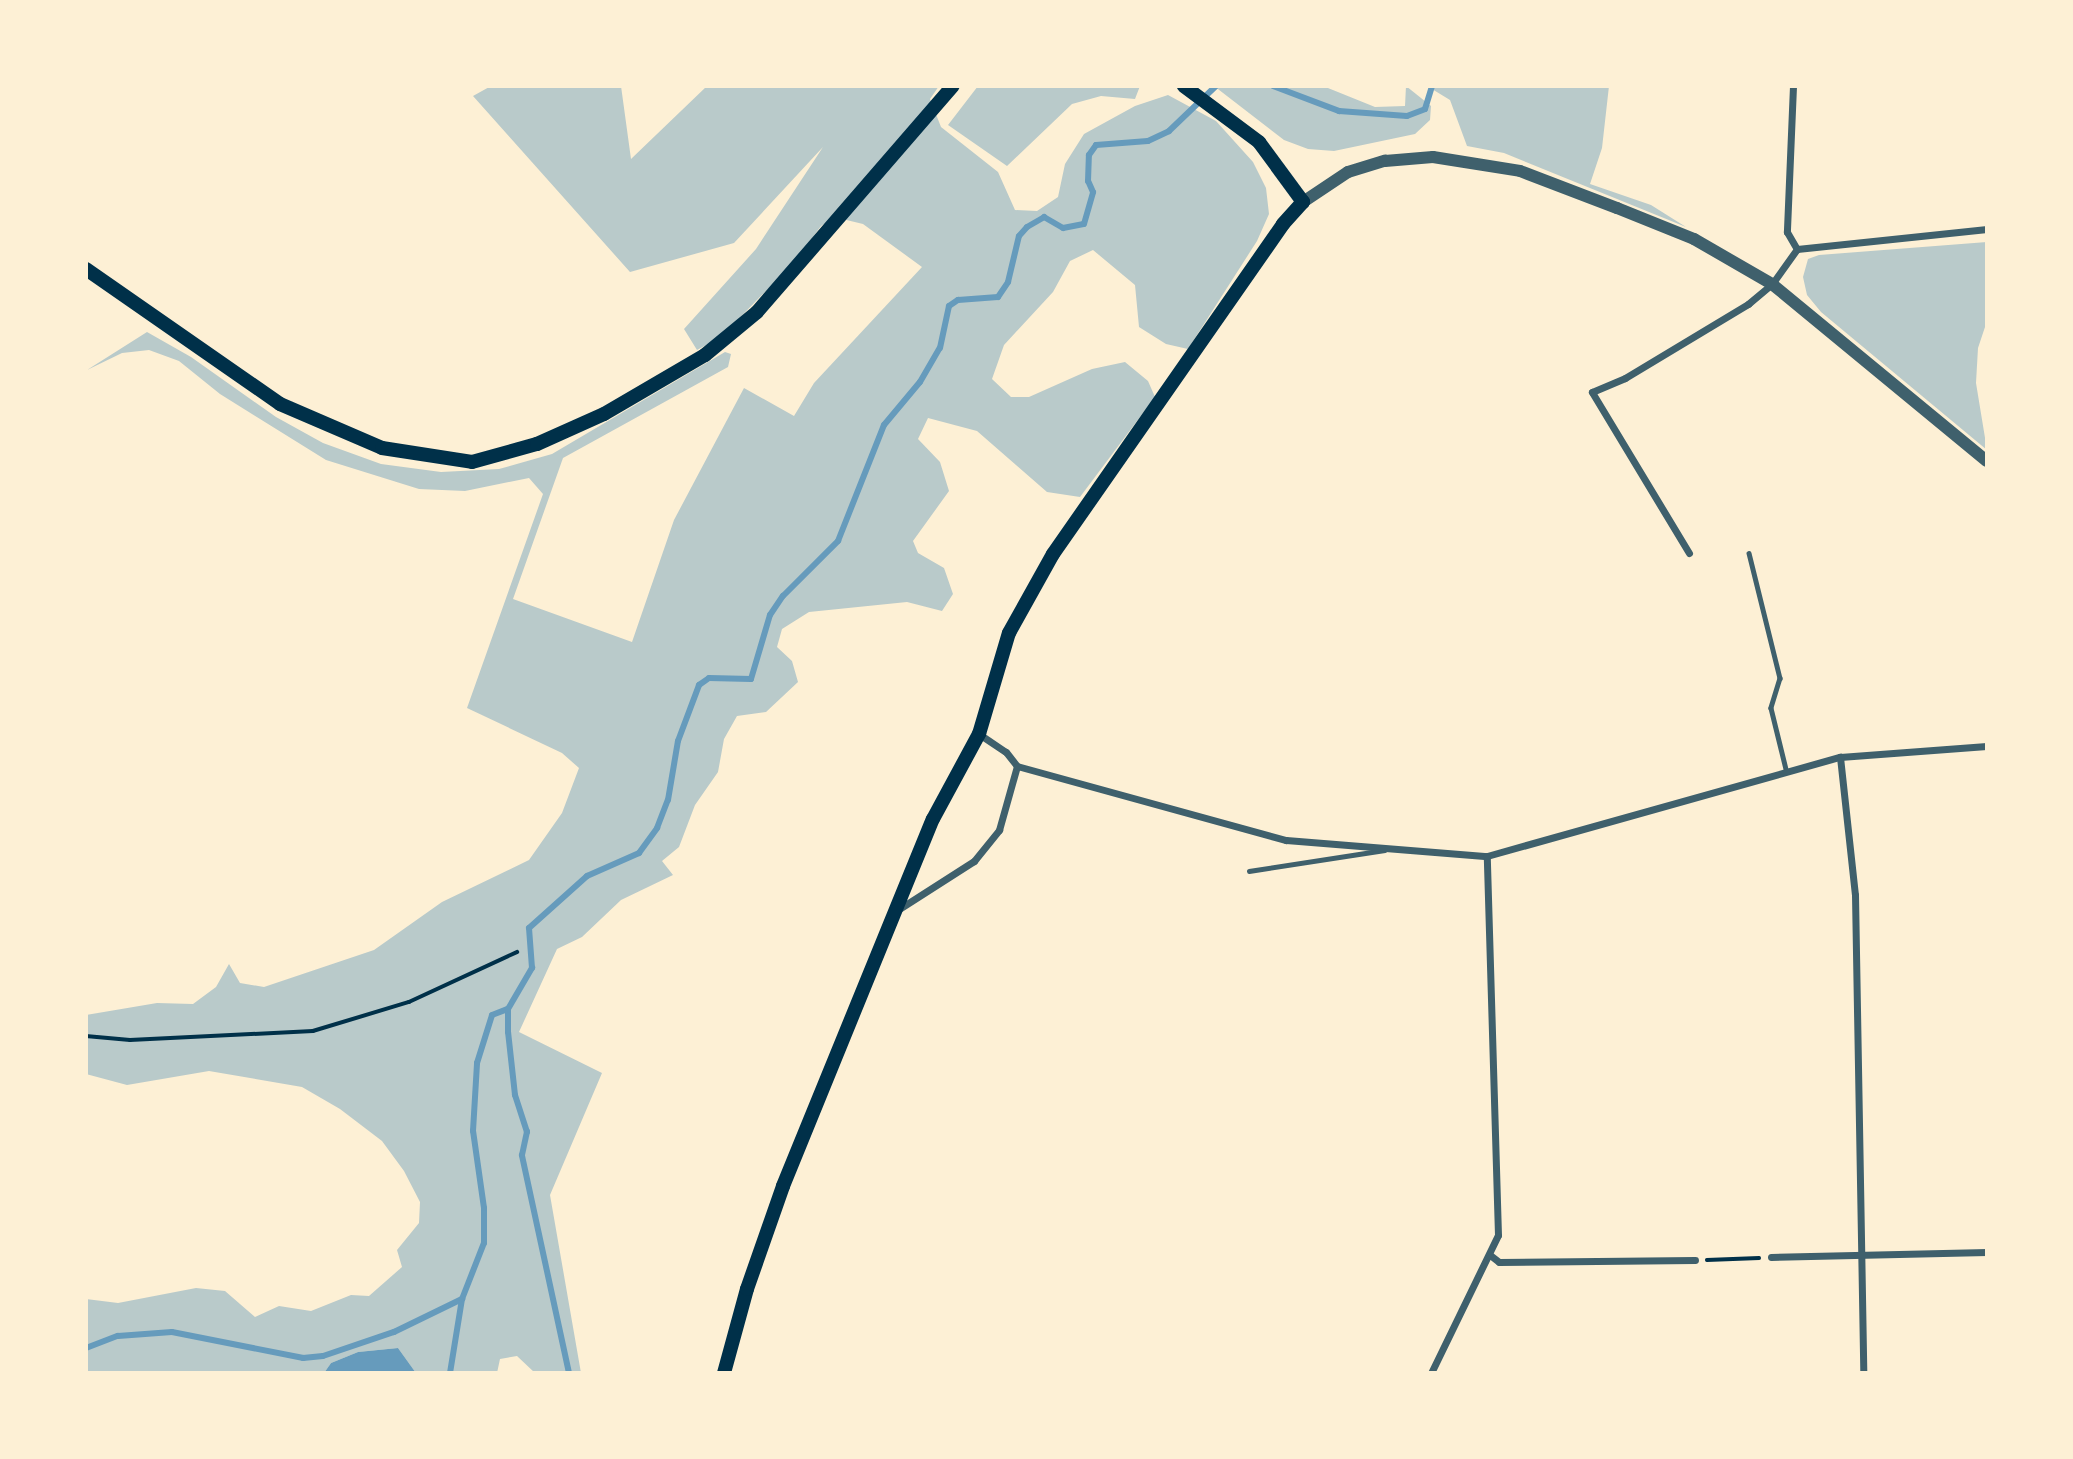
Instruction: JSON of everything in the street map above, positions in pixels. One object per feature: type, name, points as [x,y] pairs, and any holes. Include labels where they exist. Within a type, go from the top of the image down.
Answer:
[{"type":"main road","points":[[86,269],[292,410],[382,448],[472,462],[537,444],[604,414],[705,355],[757,313],[953,86]]},
{"type":"main road","points":[[724,1373],[747,1289],[783,1186],[933,819],[979,734],[1009,633],[1039,575],[1283,224],[1303,202],[1259,142],[1224,112],[1184,86]]},
{"type":"street","points":[[1793,86],[1787,232],[1797,249]]},
{"type":"street","points":[[1303,202],[1348,172],[1385,161],[1433,157],[1520,171],[1694,239],[1772,284],[1987,461]]},
{"type":"street","points":[[1689,553],[1592,392],[1625,378],[1726,318],[1772,284],[1797,249],[1987,229]]},
{"type":"street","points":[[979,734],[1006,752],[1017,766],[1286,841],[1487,856],[1786,769],[1840,757],[1987,746]]},
{"type":"street","points":[[1840,757],[1856,895],[1863,1373]]},
{"type":"street","points":[[898,909],[974,861],[999,830],[1017,766]]},
{"type":"street","points":[[1431,1373],[1498,1235],[1487,856]]},
{"type":"street","points":[[1771,1257],[1987,1252]]},
{"type":"street","points":[[1490,1255],[1499,1262],[1695,1260]]},
{"type":"lane","points":[[1749,553],[1780,678],[1771,708],[1786,769]]},
{"type":"lane","points":[[1249,871],[1384,850]]},
{"type":"path","points":[[86,1036],[130,1040],[313,1031],[409,1002],[517,952]]},
{"type":"path","points":[[1695,1260],[1771,1257]]},
{"type":"shaded area","points":[[491,86],[621,86],[631,159],[707,86],[939,86],[930,99],[941,127],[998,172],[1015,210],[1037,211],[1058,197],[1065,164],[1084,134],[1135,106],[1168,95],[1216,121],[1253,162],[1266,188],[1269,214],[1257,241],[1188,349],[1166,344],[1139,327],[1135,285],[1093,250],[1070,261],[1053,292],[1004,345],[992,379],[1011,397],[1029,397],[1092,369],[1125,362],[1148,381],[1155,397],[1080,497],[1047,492],[977,431],[928,418],[918,439],[940,462],[949,491],[913,541],[918,553],[944,568],[953,594],[942,611],[907,602],[809,612],[782,629],[777,647],[792,661],[798,682],[766,712],[737,716],[724,739],[718,772],[695,805],[679,847],[662,861],[673,875],[621,900],[582,937],[557,949],[519,1032],[602,1073],[550,1195],[581,1373],[535,1373],[517,1356],[500,1359],[497,1373],[416,1373],[398,1348],[358,1352],[331,1363],[324,1373],[86,1373],[86,1299],[118,1303],[196,1288],[225,1291],[255,1317],[279,1306],[311,1311],[351,1295],[369,1296],[402,1267],[397,1250],[419,1223],[420,1202],[404,1171],[382,1141],[340,1109],[302,1087],[209,1071],[127,1085],[86,1074],[86,1015],[157,1003],[193,1004],[216,987],[229,964],[240,983],[264,987],[374,950],[442,902],[529,860],[562,813],[579,768],[562,753],[467,708],[543,494],[529,478],[465,491],[419,489],[326,460],[220,394],[179,361],[149,350],[122,353],[87,370],[147,332],[191,357],[276,417],[323,443],[381,464],[441,472],[499,469],[552,454],[725,352],[731,354],[728,367],[563,458],[513,599],[632,642],[674,520],[744,388],[794,416],[814,383],[922,267],[863,224],[834,217],[821,226],[795,261],[721,337],[697,350],[684,329],[756,249],[823,147],[734,243],[630,272],[473,96]]},
{"type":"shaded area","points":[[978,86],[1140,86],[1135,99],[1101,96],[1072,104],[1007,166],[948,125]]},
{"type":"shaded area","points":[[1214,86],[1323,86],[1375,107],[1405,106],[1406,86],[1431,106],[1430,120],[1415,134],[1334,151],[1308,149],[1284,140]]},
{"type":"shaded area","points":[[1427,86],[1609,86],[1602,148],[1590,184],[1651,205],[1686,227],[1504,153],[1467,146],[1450,100]]},
{"type":"shaded area","points":[[1987,242],[1987,321],[1978,348],[1976,383],[1987,450],[1821,312],[1807,295],[1803,277],[1808,259],[1819,255]]},
{"type":"water","points":[[398,1348],[416,1373],[324,1373],[331,1363],[358,1352]]},
{"type":"waterway","points":[[569,1373],[522,1155],[527,1132],[515,1095],[508,1032],[508,1009],[532,968],[529,928],[587,876],[639,853],[657,828],[668,800],[678,741],[699,685],[709,678],[751,679],[770,615],[783,596],[838,541],[884,425],[920,382],[940,348],[949,306],[958,300],[998,297],[1008,282],[1019,236],[1027,227],[1044,217],[1063,228],[1084,224],[1093,192],[1088,181],[1089,155],[1096,145],[1148,141],[1169,131],[1216,86]]},
{"type":"waterway","points":[[1273,86],[1339,111],[1407,116],[1425,109],[1432,86]]},
{"type":"waterway","points":[[450,1373],[462,1299],[484,1243],[484,1208],[473,1131],[477,1063],[492,1015],[508,1009]]},
{"type":"waterway","points":[[86,1348],[118,1336],[172,1332],[303,1358],[323,1356],[394,1332],[462,1299]]},
{"type":"tram line","points":[[1987,343],[1987,393]]}]
